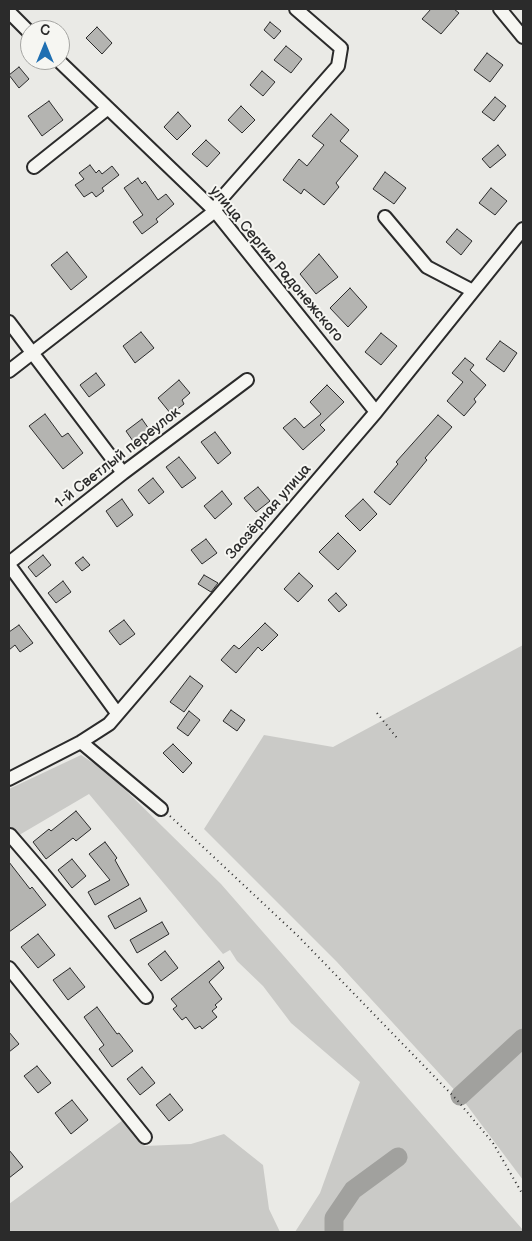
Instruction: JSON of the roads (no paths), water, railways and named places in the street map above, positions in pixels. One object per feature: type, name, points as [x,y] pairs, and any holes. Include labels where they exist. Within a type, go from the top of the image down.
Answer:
[{"type":"street","points":[[9,371],[215,211],[221,199],[338,66],[341,48],[296,9]]},
{"type":"street","points":[[500,9],[523,37]]},
{"type":"street","points":[[9,12],[20,22]]},
{"type":"street","name":"улица Сергия Радонежского","points":[[68,70],[215,211],[376,412]]},
{"type":"street","points":[[34,167],[108,108]]},
{"type":"street","points":[[385,217],[427,267],[473,291]]},
{"type":"street","name":"Заозёрная улица","points":[[9,779],[81,742],[109,724],[376,412],[523,229]]},
{"type":"street","points":[[9,322],[123,473]]},
{"type":"street","name":"1-й Светлый переулок","points":[[9,564],[123,473],[247,380]]},
{"type":"street","points":[[9,564],[117,713]]},
{"type":"street","points":[[81,742],[161,809]]},
{"type":"street","points":[[9,835],[146,997]]},
{"type":"street","points":[[9,968],[146,1137]]},
{"type":"waterway","points":[[460,1096],[523,1038]]},
{"type":"waterway","points":[[334,1232],[334,1218],[353,1190],[398,1157]]}]
